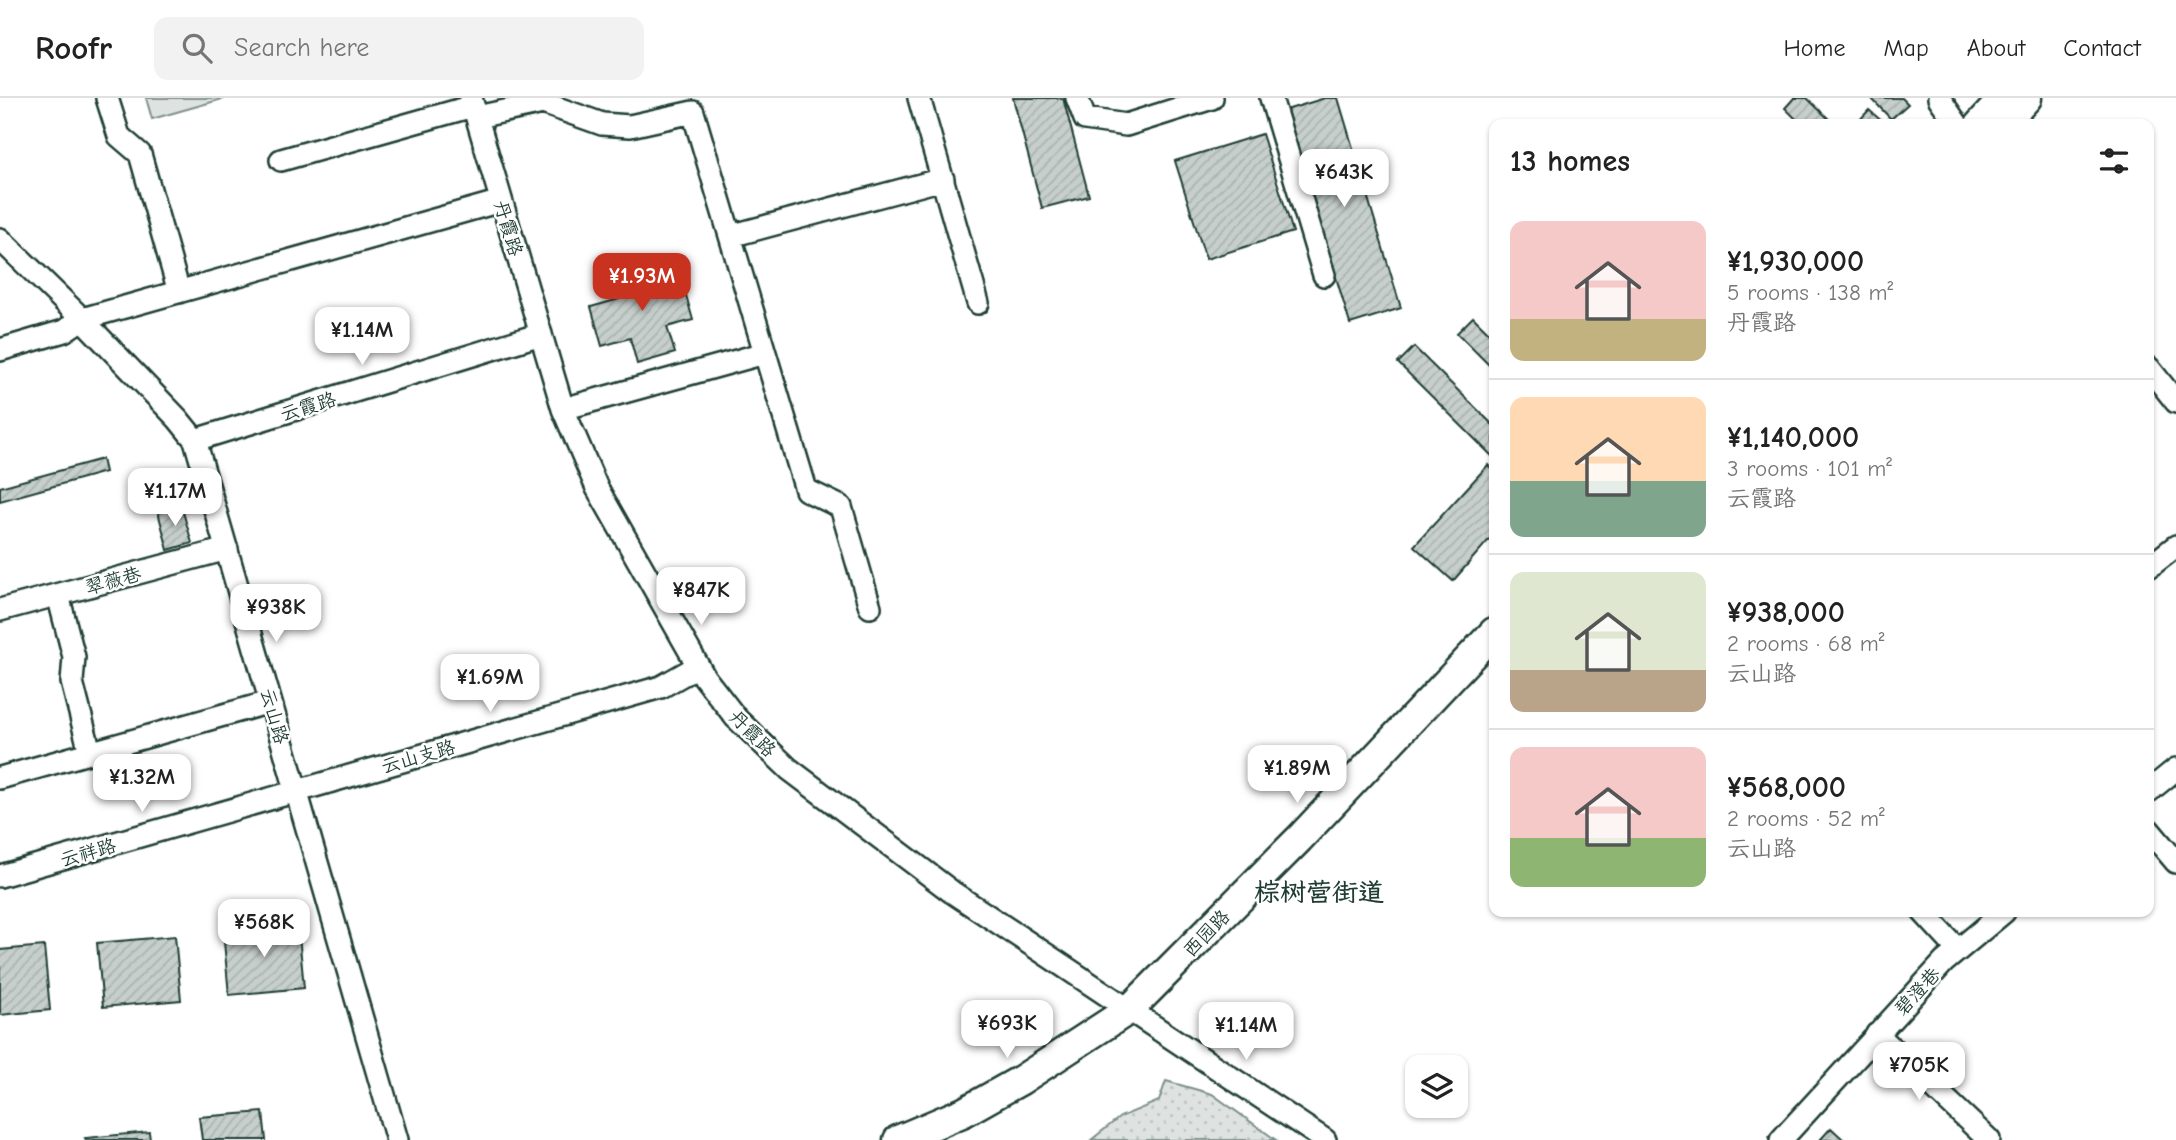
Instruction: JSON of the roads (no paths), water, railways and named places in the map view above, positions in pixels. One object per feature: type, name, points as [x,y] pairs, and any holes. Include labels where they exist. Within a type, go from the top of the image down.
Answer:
[{"type":"main road","points":[[1985,119],[2004,98]]},
{"type":"main road","points":[[2008,119],[2027,98]]},
{"type":"main road","name":"西园路","points":[[898,1140],[964,1112],[1137,1013],[1489,637]]},
{"type":"main road","name":"西园路","points":[[942,1140],[971,1127],[1085,1060],[1308,857],[1489,662]]},
{"type":"street","points":[[107,98],[119,136],[140,154],[179,292]]},
{"type":"street","points":[[919,98],[978,303]]},
{"type":"street","points":[[1077,98],[1085,119],[1126,125],[1212,98]]},
{"type":"street","points":[[1271,98],[1324,275]]},
{"type":"street","points":[[1939,98],[1954,119]]},
{"type":"street","points":[[281,160],[474,107],[543,103],[602,124],[630,126],[693,112],[806,490],[841,507],[870,607]]},
{"type":"street","name":"丹霞路","points":[[474,107],[562,409],[597,488],[698,666],[736,718],[789,769],[952,892],[1325,1140]]},
{"type":"street","points":[[730,236],[943,179]]},
{"type":"street","points":[[0,350],[64,331],[82,319],[501,201]]},
{"type":"street","name":"云山路","points":[[0,239],[82,319],[195,440],[397,1140]]},
{"type":"street","name":"云霞路","points":[[195,440],[541,334]]},
{"type":"street","points":[[562,409],[765,352]]},
{"type":"street","points":[[2154,374],[2176,402]]},
{"type":"street","points":[[2154,563],[2176,546]]},
{"type":"street","name":"翠薇巷","points":[[0,610],[227,549]]},
{"type":"street","points":[[58,595],[74,657],[72,682],[90,752]]},
{"type":"street","name":"云山支路","points":[[296,791],[661,687],[698,666]]},
{"type":"street","points":[[0,778],[270,702]]},
{"type":"street","points":[[2154,787],[2176,769]]},
{"type":"street","name":"云祥路","points":[[0,876],[296,791]]},
{"type":"street","points":[[2154,836],[2176,862]]},
{"type":"street","points":[[1928,917],[1958,950]]},
{"type":"street","name":"碧澄巷","points":[[1780,1140],[1944,962],[1998,917]]},
{"type":"street","points":[[1877,1034],[1989,1140]]},
{"type":"district","name":"棕树营街道","points":[[1319,892]]}]
